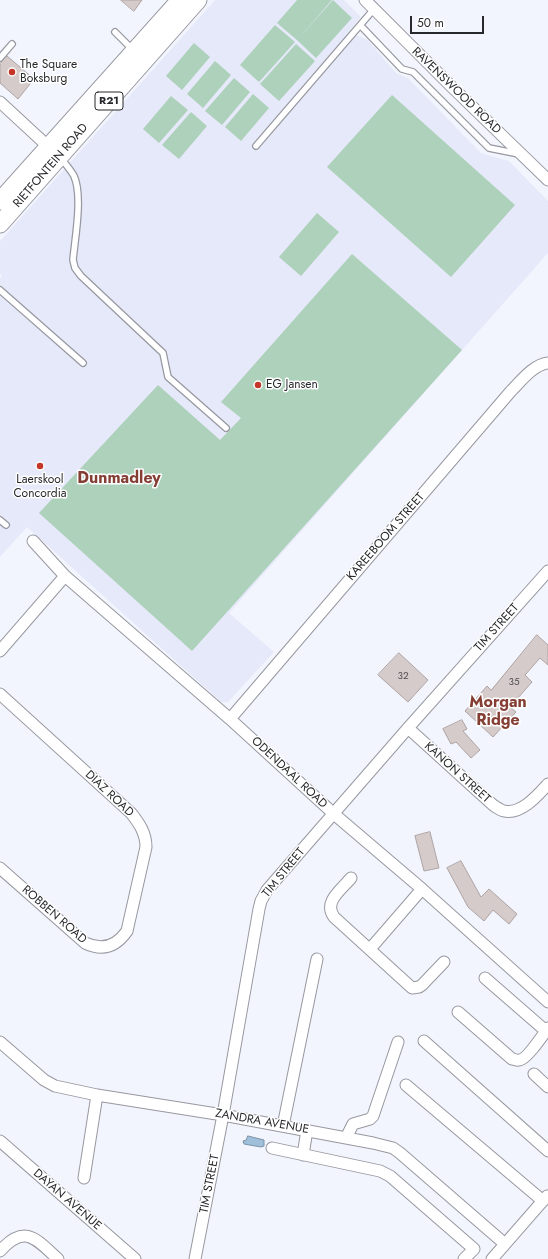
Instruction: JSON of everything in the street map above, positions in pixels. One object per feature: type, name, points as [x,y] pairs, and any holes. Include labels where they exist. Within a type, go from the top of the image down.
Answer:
[{"type":"main road","name":"RIETFONTEIN ROAD","points":[[140,55],[180,0]]},
{"type":"main road","name":"RIETFONTEIN ROAD","points":[[0,202],[54,151],[140,55],[198,0]]},
{"type":"main road","name":"RIETFONTEIN ROAD","points":[[0,224],[54,151]]},
{"type":"street","name":"RAVENSWOOD ROAD","points":[[364,0],[548,180]]},
{"type":"street","points":[[0,102],[54,151]]},
{"type":"street","name":"KAREEBOOM STREET","points":[[230,719],[511,391],[534,369],[542,364],[548,363]]},
{"type":"street","name":"ODENDAAL ROAD","points":[[33,540],[65,576],[230,719],[334,814],[548,1002]]},
{"type":"street","name":"TIM STREET","points":[[195,1259],[224,1115],[261,902],[267,890],[408,728],[548,571]]},
{"type":"street","points":[[0,651],[65,576]]},
{"type":"street","name":"DIAZ ROAD","points":[[0,694],[131,813],[143,831],[146,839],[146,847],[126,931],[118,941],[113,944]]},
{"type":"street","name":"KANON STREET","points":[[408,728],[493,805],[504,810],[513,811],[521,808],[548,784]]},
{"type":"street","name":"ROBBEN ROAD","points":[[0,868],[85,943],[93,947],[113,944]]},
{"type":"street","points":[[351,878],[332,899],[330,904],[331,913],[412,988],[422,985],[444,962]]},
{"type":"street","points":[[370,949],[422,890]]},
{"type":"street","points":[[284,1126],[317,959]]},
{"type":"street","points":[[458,1012],[512,1059],[516,1060],[526,1056],[547,1030],[485,978]]},
{"type":"street","points":[[424,1040],[548,1151]]},
{"type":"street","name":"ZANDRA AVENUE","points":[[0,1042],[44,1080],[55,1086],[98,1095],[307,1130],[385,1146],[400,1153],[505,1244]]},
{"type":"street","points":[[346,1138],[353,1124],[370,1119],[373,1116],[398,1042]]},
{"type":"street","points":[[534,1074],[548,1087]]},
{"type":"street","points":[[406,1085],[546,1198],[492,1259]]},
{"type":"street","points":[[84,1178],[98,1095]]},
{"type":"street","points":[[303,1155],[307,1130]]},
{"type":"street","name":"DAYAN AVENUE","points":[[0,1141],[134,1259]]},
{"type":"street","points":[[272,1148],[380,1171],[390,1176],[474,1249],[464,1259]]},
{"type":"street","points":[[0,1251],[9,1242],[24,1236],[34,1238],[58,1259]]},
{"type":"lane","points":[[256,146],[361,26],[374,9]]},
{"type":"lane","points":[[361,26],[402,69],[414,72],[489,148],[522,155]]},
{"type":"lane","points":[[115,32],[140,55]]},
{"type":"lane","points":[[0,58],[12,44]]},
{"type":"lane","points":[[54,151],[70,169],[77,188],[78,202],[73,260],[75,268],[81,276],[163,353],[168,377],[226,428]]},
{"type":"lane","points":[[0,290],[83,363]]},
{"type":"lane","points":[[0,520],[6,526]]},
{"type":"shaded area","name":"EG Jansen","points":[[215,0],[344,0],[361,17],[346,35],[352,40],[356,35],[368,40],[396,73],[408,78],[481,153],[509,161],[548,201],[548,253],[229,613],[274,652],[228,702],[221,702],[27,527],[0,557],[0,279],[2,276],[0,274],[0,241]]},
{"type":"green space","points":[[297,0],[332,0],[297,40],[277,23]]},
{"type":"green space","points":[[333,0],[352,18],[316,58],[297,40]]},
{"type":"green space","points":[[275,25],[295,42],[259,82],[240,65]]},
{"type":"green space","points":[[194,43],[210,57],[182,90],[166,76]]},
{"type":"green space","points":[[296,44],[315,61],[279,101],[260,84]]},
{"type":"green space","points":[[215,61],[231,75],[203,108],[187,94]]},
{"type":"green space","points":[[234,78],[250,92],[222,125],[205,111]]},
{"type":"green space","points":[[253,94],[269,108],[241,141],[225,127]]},
{"type":"green space","points":[[392,95],[515,205],[451,277],[327,167]]},
{"type":"green space","points":[[171,96],[188,110],[159,143],[143,129]]},
{"type":"green space","points":[[191,112],[207,126],[179,159],[162,145]]},
{"type":"green space","points":[[317,213],[339,232],[301,276],[279,257]]},
{"type":"green space","points":[[352,254],[462,350],[192,651],[39,513],[158,385],[220,440],[241,418],[221,402]]},
{"type":"water","points":[[248,1136],[264,1140],[264,1146],[261,1147],[244,1144],[243,1141],[246,1140]]},
{"type":"building","points":[[121,0],[142,0],[134,11]]},
{"type":"building","name":"The Square Boksburg","points":[[7,56],[34,79],[18,99],[0,83],[0,64]]},
{"type":"building","points":[[537,635],[548,645],[548,665],[540,658],[525,675],[532,682],[510,707],[516,712],[493,737],[465,711],[487,686],[491,690]]},
{"type":"building","points":[[399,653],[428,680],[408,702],[378,675]]},
{"type":"building","points":[[462,720],[467,729],[463,731],[480,750],[471,758],[456,742],[451,744],[443,729]]},
{"type":"building","points":[[430,832],[439,868],[424,871],[415,836]]},
{"type":"building","points":[[461,861],[481,897],[489,889],[517,914],[509,924],[493,910],[484,921],[468,907],[447,868]]},
{"type":"place","name":"The Square Boksburg","points":[[12,72]]},
{"type":"place","name":"EG Jansen","points":[[258,385]]},
{"type":"place","name":"Laerskool Concordia","points":[[40,466]]},
{"type":"district","name":"Dunmadley","points":[[119,479]]},
{"type":"district","name":"Morgan Ridge","points":[[498,712]]}]
